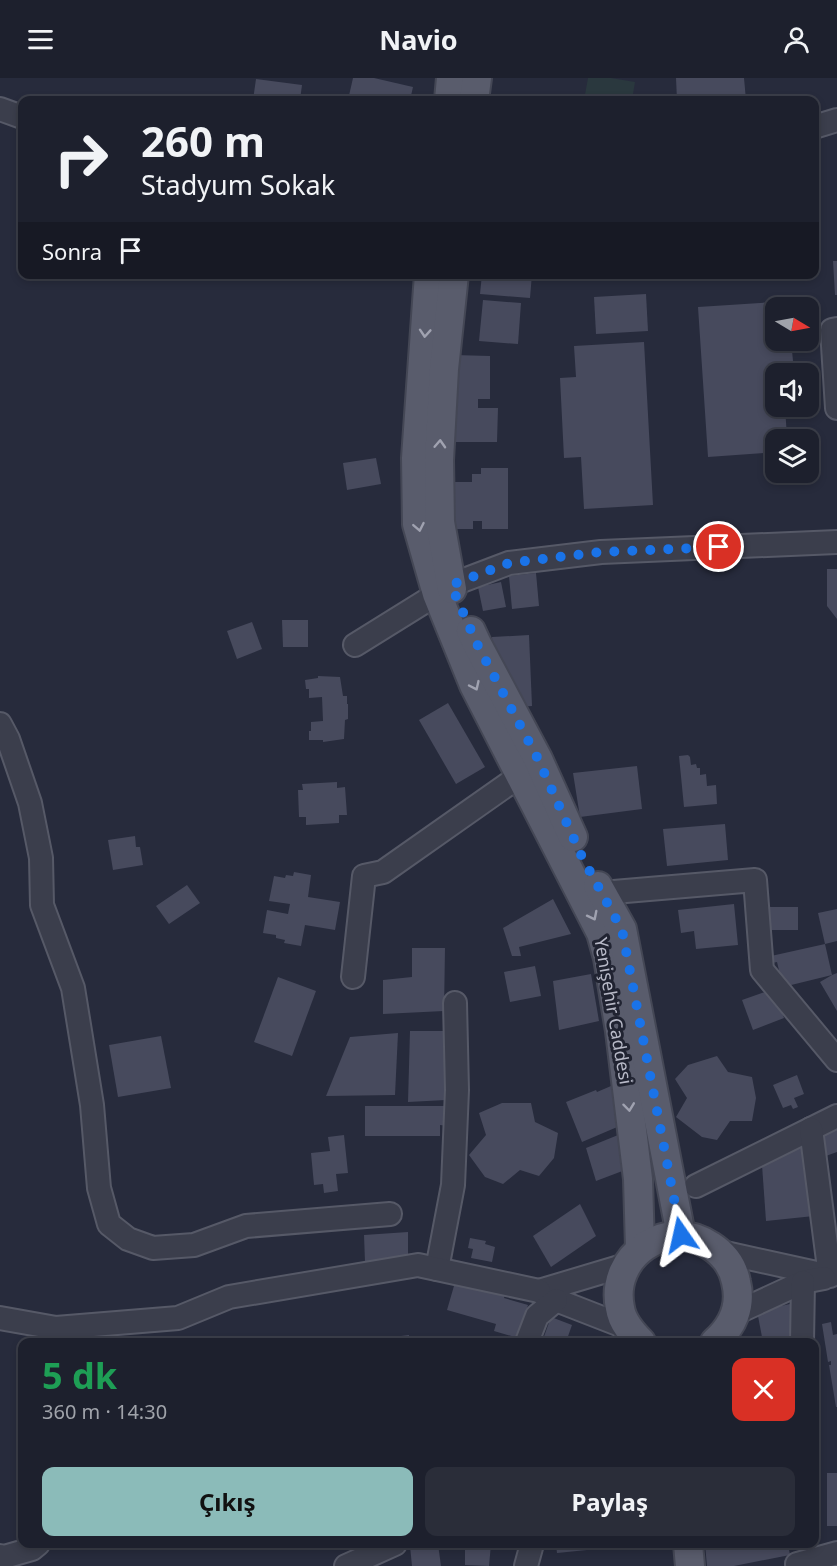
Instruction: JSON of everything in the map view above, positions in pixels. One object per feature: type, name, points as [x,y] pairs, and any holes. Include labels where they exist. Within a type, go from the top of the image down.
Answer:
[{"type":"main road","points":[[449,96],[451,78]]},
{"type":"main road","points":[[475,96],[477,78]]},
{"type":"main road","points":[[429,279],[416,458],[417,524],[444,590]]},
{"type":"main road","points":[[444,590],[439,460],[444,369],[453,279]]},
{"type":"main road","name":"Yenişehir Caddesi","points":[[444,590],[474,685],[601,933],[606,950],[620,1031],[638,1179],[633,1257],[619,1286],[620,1308],[635,1335]]},
{"type":"main road","name":"Yenişehir Caddesi","points":[[444,590],[477,644],[538,759],[582,857],[622,930],[681,1235]]},
{"type":"main road","points":[[633,1257],[660,1238],[681,1235],[703,1240],[721,1252],[734,1270],[739,1291],[736,1313],[726,1332],[719,1338]]},
{"type":"main road","points":[[670,1548],[672,1566]]},
{"type":"main road","points":[[688,1548],[690,1566]]},
{"type":"street","points":[[0,109],[18,116]]},
{"type":"street","points":[[819,125],[837,120]]},
{"type":"street","points":[[837,329],[832,330],[837,408]]},
{"type":"street","points":[[355,645],[444,590],[509,563],[601,552],[837,542]]},
{"type":"street","points":[[0,724],[8,739],[30,802],[41,858],[42,906],[74,988],[92,1105],[99,1188],[109,1224],[128,1239],[153,1248],[194,1245],[246,1226],[390,1214]]},
{"type":"street","points":[[353,977],[364,876],[383,872],[521,775]]},
{"type":"street","points":[[602,893],[755,880],[762,970],[837,1060]]},
{"type":"street","points":[[437,1269],[453,1185],[457,1090],[455,1002]]},
{"type":"street","points":[[696,1186],[837,1116]]},
{"type":"street","points":[[811,1129],[833,1275]]},
{"type":"street","points":[[721,1252],[833,1275]]},
{"type":"street","points":[[529,1338],[547,1296],[633,1257]]},
{"type":"street","points":[[0,1318],[56,1328],[178,1318],[229,1297],[418,1264],[547,1296],[635,1335]]},
{"type":"street","points":[[736,1313],[803,1282],[833,1275]]},
{"type":"street","points":[[802,1338],[803,1282]]},
{"type":"street","points":[[0,1556],[4,1557],[33,1548]]},
{"type":"street","points":[[346,1566],[370,1560],[389,1548]]},
{"type":"street","points":[[526,1566],[531,1548]]},
{"type":"street","points":[[791,1561],[837,1553]]},
{"type":"shaded area","points":[[588,78],[611,78],[635,82],[633,96],[585,96]]},
{"type":"building","points":[[353,78],[374,78],[413,87],[411,96],[349,96]]},
{"type":"building","points":[[676,78],[744,78],[746,96],[677,96]]},
{"type":"building","points":[[256,79],[302,85],[301,96],[254,96]]},
{"type":"building","points":[[833,261],[837,261],[837,295],[835,295]]},
{"type":"building","points":[[482,279],[532,279],[530,298],[480,294]]},
{"type":"building","points":[[646,294],[648,331],[596,334],[594,297]]},
{"type":"building","points":[[483,300],[521,303],[518,344],[479,341]]},
{"type":"building","points":[[765,303],[765,351],[792,351],[793,361],[765,363],[765,417],[786,417],[786,429],[765,429],[764,453],[708,457],[698,307]]},
{"type":"building","points":[[644,342],[653,505],[584,509],[581,457],[564,458],[560,378],[576,377],[574,346]]},
{"type":"building","points":[[454,355],[490,356],[490,399],[478,399],[478,408],[498,408],[497,442],[453,442]]},
{"type":"building","points":[[376,458],[381,484],[347,490],[343,463]]},
{"type":"building","points":[[481,468],[508,468],[508,529],[482,529],[482,521],[473,521],[473,529],[448,529],[448,482],[472,482],[472,474],[481,474]]},
{"type":"building","points":[[827,569],[837,569],[837,619],[827,606]]},
{"type":"building","points":[[536,573],[539,606],[512,609],[509,576]]},
{"type":"building","points":[[501,582],[506,607],[483,611],[478,587]]},
{"type":"building","points":[[282,620],[308,620],[308,647],[283,647]]},
{"type":"building","points":[[252,622],[262,649],[237,659],[227,631]]},
{"type":"building","points":[[529,635],[532,706],[517,707],[493,664],[492,637]]},
{"type":"building","points":[[318,676],[340,677],[343,696],[347,696],[348,704],[344,739],[323,742],[323,740],[309,740],[311,722],[323,721],[322,697],[309,698],[309,689],[306,689],[305,680],[318,678]]},
{"type":"building","points":[[448,703],[485,767],[456,784],[419,720]]},
{"type":"building","points":[[688,755],[691,765],[696,764],[697,768],[700,768],[700,775],[706,774],[707,786],[716,785],[717,804],[684,807],[679,756]]},
{"type":"building","points":[[637,766],[642,809],[580,817],[573,773]]},
{"type":"building","points":[[337,782],[337,788],[345,787],[347,815],[339,815],[339,823],[306,825],[306,817],[299,817],[298,790],[303,790],[302,784]]},
{"type":"building","points":[[725,824],[728,860],[667,866],[663,829]]},
{"type":"building","points":[[135,836],[136,847],[140,847],[143,865],[113,870],[108,840]]},
{"type":"building","points":[[294,872],[311,875],[308,897],[340,902],[335,930],[305,925],[301,946],[284,943],[285,940],[276,938],[276,935],[263,933],[267,910],[288,914],[290,904],[269,901],[274,876],[285,878],[286,875],[293,876]]},
{"type":"building","points":[[187,885],[200,903],[169,924],[156,906]]},
{"type":"building","points":[[553,899],[571,934],[519,947],[521,956],[512,956],[503,928]]},
{"type":"building","points":[[734,904],[738,945],[696,949],[694,931],[681,933],[678,910]]},
{"type":"building","points":[[770,907],[798,907],[798,930],[763,930],[763,918],[770,918]]},
{"type":"building","points":[[837,909],[837,941],[825,944],[818,913]]},
{"type":"building","points":[[825,944],[832,975],[783,987],[777,962],[772,963],[771,956]]},
{"type":"building","points":[[412,948],[445,948],[444,1011],[383,1014],[383,980],[412,977]]},
{"type":"building","points":[[535,966],[541,996],[510,1002],[504,972]]},
{"type":"building","points":[[837,973],[837,1011],[820,982]]},
{"type":"building","points":[[591,974],[599,1021],[559,1030],[553,981]]},
{"type":"building","points":[[278,977],[316,991],[292,1056],[254,1042]]},
{"type":"building","points":[[773,989],[784,1018],[753,1030],[742,1000]]},
{"type":"building","points":[[410,1031],[446,1031],[446,1100],[408,1102]]},
{"type":"building","points":[[398,1033],[395,1095],[326,1096],[350,1037]]},
{"type":"building","points":[[161,1036],[171,1088],[118,1097],[109,1045]]},
{"type":"building","points":[[717,1056],[728,1072],[752,1077],[756,1098],[752,1121],[730,1121],[717,1140],[702,1137],[676,1117],[687,1098],[675,1079],[688,1065]]},
{"type":"building","points":[[797,1075],[804,1094],[794,1098],[798,1107],[793,1109],[791,1105],[783,1108],[773,1085]]},
{"type":"building","points":[[618,1083],[629,1122],[582,1142],[566,1102]]},
{"type":"building","points":[[502,1103],[531,1103],[535,1122],[558,1133],[554,1158],[539,1176],[520,1170],[503,1184],[485,1177],[469,1155],[486,1135],[479,1113]]},
{"type":"building","points":[[365,1106],[448,1106],[448,1126],[440,1125],[440,1136],[365,1136]]},
{"type":"building","points":[[837,1123],[837,1152],[823,1157],[814,1132]]},
{"type":"building","points":[[623,1133],[633,1167],[596,1181],[586,1148]]},
{"type":"building","points":[[344,1135],[348,1173],[336,1174],[338,1191],[324,1193],[323,1184],[314,1185],[311,1153],[330,1151],[328,1137]]},
{"type":"building","points":[[805,1143],[814,1216],[766,1221],[762,1165]]},
{"type":"building","points":[[580,1204],[596,1236],[551,1267],[533,1236]]},
{"type":"building","points":[[408,1232],[408,1261],[365,1262],[364,1235]]},
{"type":"building","points":[[470,1238],[486,1241],[485,1244],[495,1247],[492,1262],[471,1258],[473,1249],[468,1248]]},
{"type":"building","points":[[456,1279],[505,1294],[504,1298],[528,1305],[518,1338],[494,1331],[496,1324],[447,1310]]},
{"type":"building","points":[[790,1304],[796,1335],[762,1338],[757,1311]]},
{"type":"building","points":[[551,1317],[572,1325],[567,1338],[543,1338]]},
{"type":"building","points":[[831,1322],[833,1335],[837,1334],[837,1407],[829,1365],[831,1361],[828,1362],[822,1324]]},
{"type":"building","points":[[409,1335],[409,1338],[385,1338]]},
{"type":"building","points":[[827,1473],[837,1473],[837,1526],[827,1526]]},
{"type":"building","points":[[410,1548],[439,1548],[441,1566],[412,1566]]},
{"type":"building","points":[[465,1548],[491,1548],[489,1566],[465,1565]]},
{"type":"building","points":[[556,1548],[607,1548],[557,1553]]},
{"type":"building","points":[[705,1548],[789,1548],[790,1555],[734,1566],[707,1566]]},
{"type":"route","points":[[681,1235],[622,930],[582,857],[538,759],[477,644],[451,585],[509,563],[601,552],[719,547]]}]
